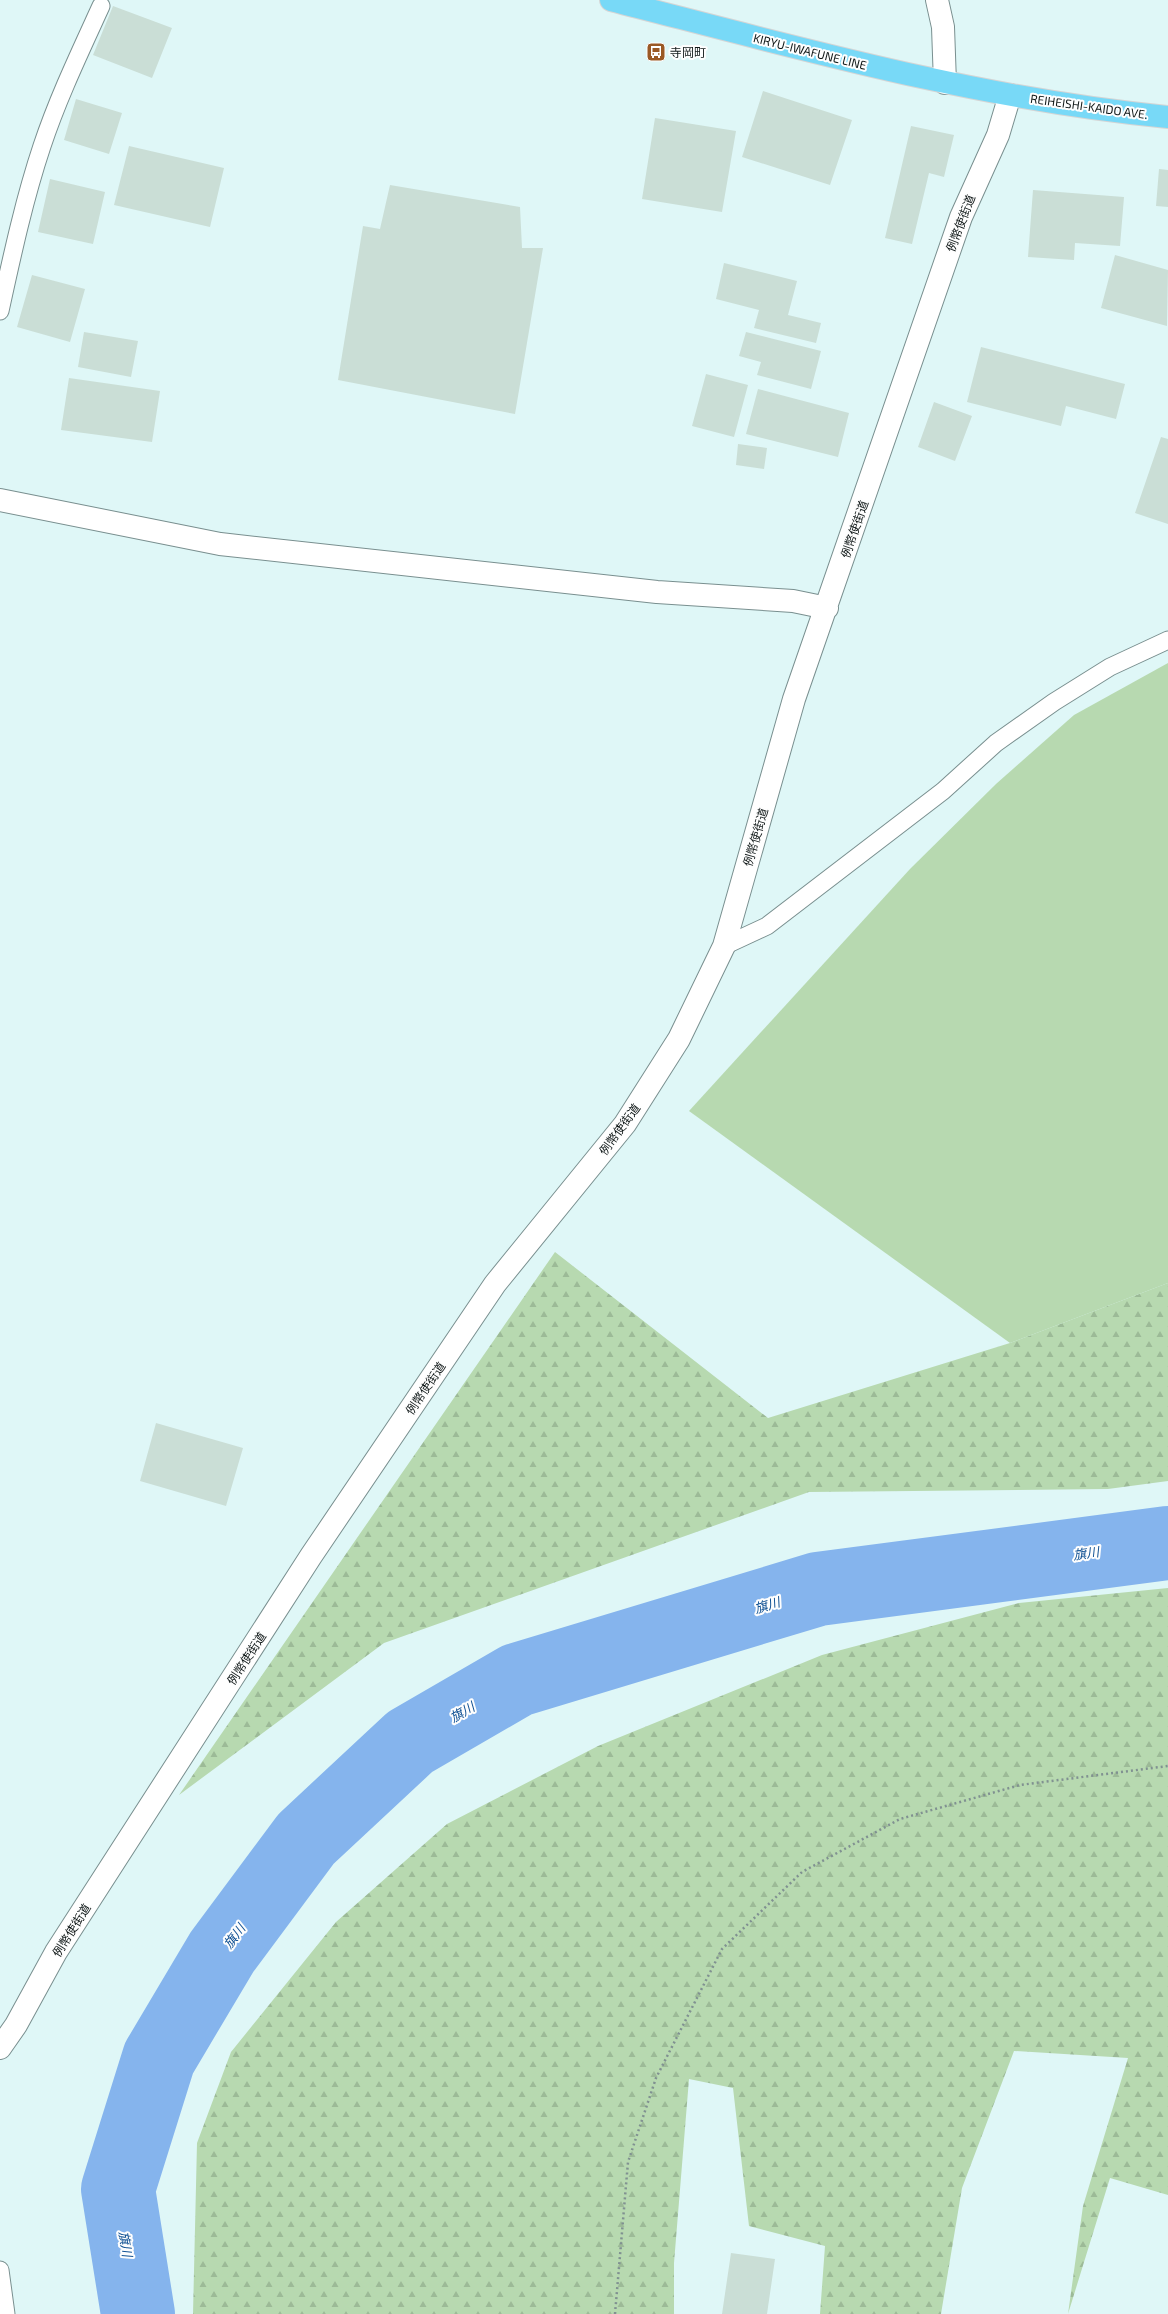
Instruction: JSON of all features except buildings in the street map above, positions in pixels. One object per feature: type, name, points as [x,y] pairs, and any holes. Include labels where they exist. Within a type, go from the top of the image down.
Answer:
[{"type":"main road","name":"KIRYU-IWAFUNE LINE","points":[[611,0],[894,72],[1010,95]]},
{"type":"main road","name":"REIHEISHI-KAIDO AVE.","points":[[1010,95],[1168,117]]},
{"type":"street","points":[[937,0],[943,27],[945,83]]},
{"type":"street","name":"例幣使街道","points":[[0,2048],[16,2025],[56,1952],[311,1556],[486,1297],[625,1124],[679,1039],[724,946],[794,699],[827,608],[961,217],[998,135],[1010,95]]},
{"type":"street","points":[[0,500],[220,544],[657,592],[793,600],[827,608]]},
{"type":"lane","points":[[0,311],[23,210],[43,145],[68,78],[101,6]]},
{"type":"lane","points":[[724,946],[767,926],[943,791],[996,743],[1054,702],[1110,667],[1168,640]]},
{"type":"lane","points":[[0,2270],[6,2314]]},
{"type":"path","points":[[615,2314],[628,2162],[656,2078],[722,1949],[802,1872],[900,1819],[1020,1785],[1168,1766]]},
{"type":"green space","points":[[1168,663],[1168,1283],[1010,1343],[689,1111],[910,869],[996,784],[1074,715]]},
{"type":"green space","points":[[555,1252],[768,1418],[1010,1343],[1168,1283],[1168,1481],[1108,1489],[809,1492],[384,1643],[179,1795]]},
{"type":"green space","points":[[1168,1588],[1168,2195],[1110,2178],[1068,2314],[1083,2206],[1128,2058],[1014,2051],[962,2188],[941,2314],[820,2314],[825,2246],[749,2226],[733,2088],[689,2079],[674,2263],[674,2314],[193,2314],[197,2143],[231,2052],[336,1922],[447,1824],[598,1746],[822,1655],[1019,1603]]},
{"type":"waterway","name":"旗川","points":[[138,2314],[118,2189],[159,2058],[222,1952],[306,1839],[410,1742],[517,1680],[818,1589],[1168,1543]]},
{"type":"place","name":"寺岡町","points":[[656,52]]}]
